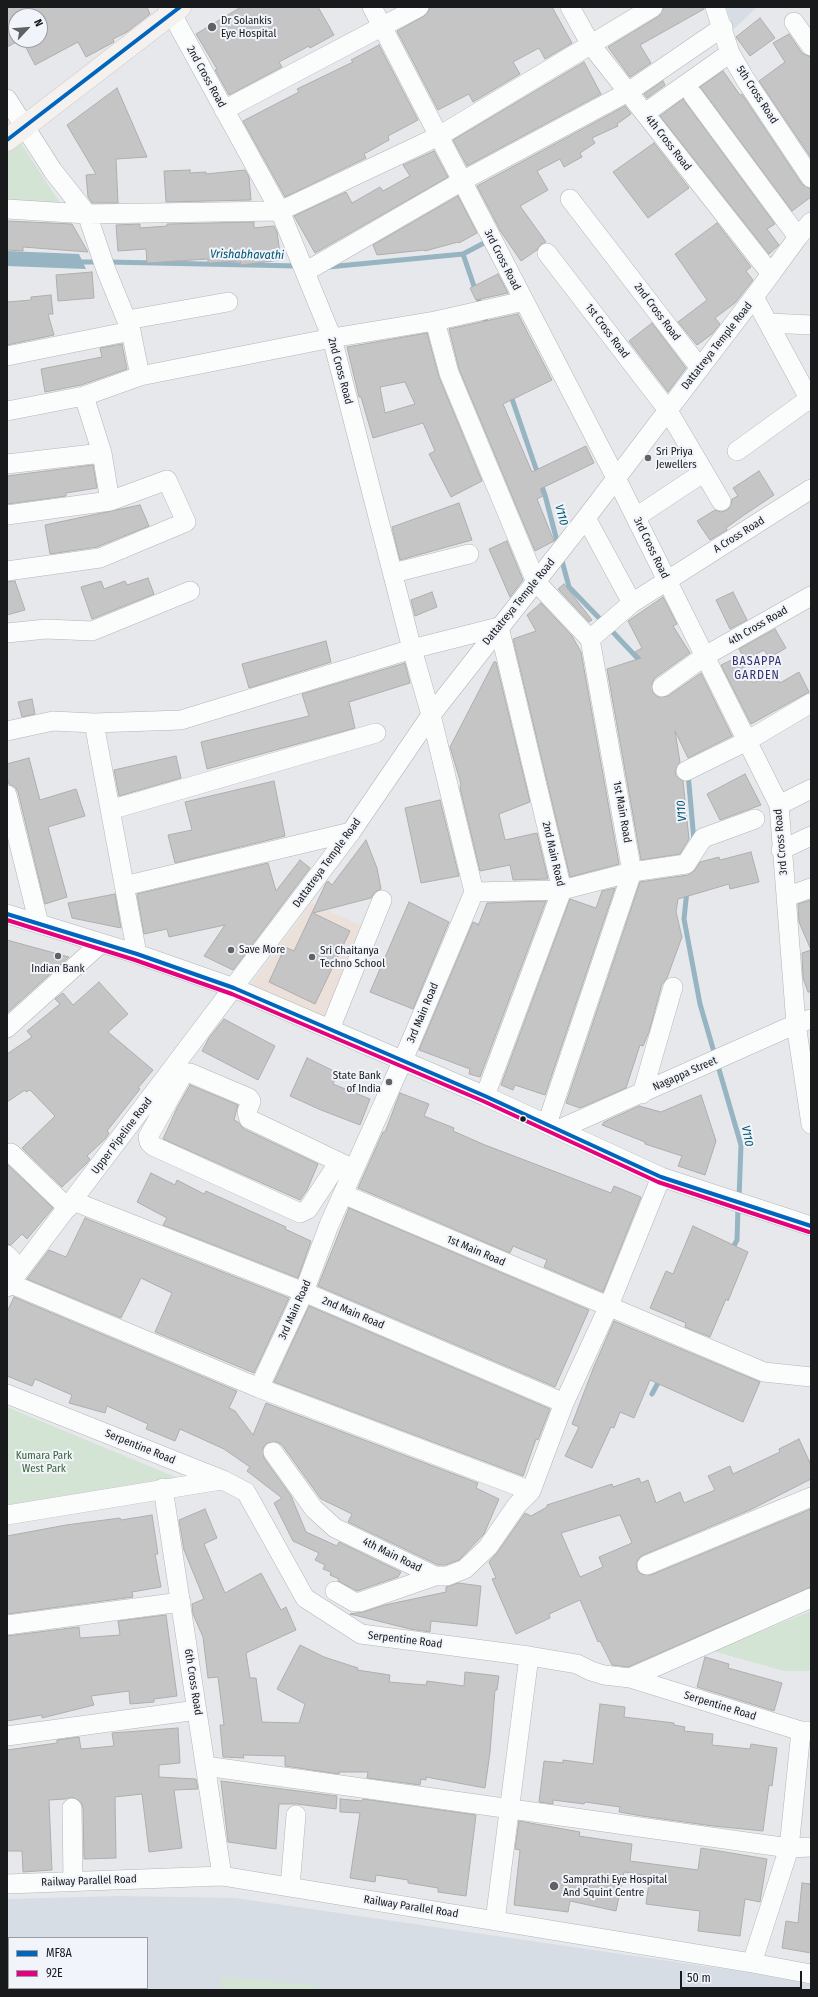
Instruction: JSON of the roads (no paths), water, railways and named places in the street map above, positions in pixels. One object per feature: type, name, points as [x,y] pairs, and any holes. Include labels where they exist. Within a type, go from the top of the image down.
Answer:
[{"type":"main road","points":[[7,140],[173,9]]},
{"type":"street","name":"3rd Cross Road","points":[[372,7],[636,517],[779,805],[781,850],[803,1022],[811,1124]]},
{"type":"street","points":[[224,110],[418,7]]},
{"type":"street","name":"4th Cross Road","points":[[570,7],[591,45],[771,274]]},
{"type":"street","points":[[7,209],[87,214],[280,211],[439,136],[653,7]]},
{"type":"street","name":"5th Cross Road","points":[[715,7],[723,27],[730,53],[745,79],[811,178]]},
{"type":"street","name":"2nd Cross Road","points":[[173,9],[224,110],[280,211],[332,338],[412,649],[431,715]]},
{"type":"street","points":[[794,22],[811,46]]},
{"type":"street","points":[[305,272],[462,181],[628,92],[723,27]]},
{"type":"street","points":[[645,113],[730,53]]},
{"type":"street","points":[[693,95],[798,237]]},
{"type":"street","points":[[7,99],[53,171],[87,214],[103,262],[129,326],[140,376]]},
{"type":"street","name":"2nd Cross Road","points":[[570,199],[700,368]]},
{"type":"street","name":"Dattatreya Temple Road","points":[[234,988],[351,832],[431,715],[586,518],[667,409],[811,222]]},
{"type":"street","name":"1st Cross Road","points":[[547,253],[667,409],[720,501]]},
{"type":"street","points":[[737,451],[810,401],[754,297]]},
{"type":"street","points":[[7,411],[84,396],[140,376],[332,338],[435,321],[524,301]]},
{"type":"street","points":[[7,356],[228,302]]},
{"type":"street","points":[[435,321],[449,373],[536,582],[590,639],[632,603],[586,518]]},
{"type":"street","points":[[768,323],[811,325]]},
{"type":"street","points":[[84,396],[102,453],[110,501]]},
{"type":"street","points":[[7,464],[102,453]]},
{"type":"street","points":[[636,517],[704,472]]},
{"type":"street","points":[[7,515],[110,501],[167,480],[186,522],[100,558],[7,571]]},
{"type":"street","name":"A Cross Road","points":[[632,603],[811,490]]},
{"type":"street","points":[[393,573],[469,554]]},
{"type":"street","points":[[7,633],[46,629],[92,631],[190,591]]},
{"type":"street","name":"4th Cross Road","points":[[662,686],[705,656],[811,596]]},
{"type":"street","points":[[7,731],[54,721],[94,723],[181,720],[412,649],[499,627]]},
{"type":"street","name":"2nd Main Road","points":[[485,1096],[562,890],[499,627]]},
{"type":"street","name":"1st Main Road","points":[[553,1127],[632,872],[590,639]]},
{"type":"street","points":[[686,771],[747,741],[811,703]]},
{"type":"street","points":[[431,715],[474,892],[562,890],[632,872],[686,864],[703,838],[755,819]]},
{"type":"street","points":[[94,723],[137,954]]},
{"type":"street","points":[[110,810],[376,733]]},
{"type":"street","points":[[779,805],[811,789]]},
{"type":"street","points":[[7,795],[39,924]]},
{"type":"street","points":[[124,886],[351,832]]},
{"type":"street","points":[[781,850],[811,836]]},
{"type":"street","points":[[786,897],[811,888]]},
{"type":"street","name":"3rd Main Road","points":[[259,1388],[304,1292],[329,1225],[343,1194],[347,1165],[403,1060],[474,892]]},
{"type":"street","points":[[330,1029],[382,900]]},
{"type":"street","points":[[7,914],[137,954],[234,988],[485,1096],[661,1177],[811,1226]]},
{"type":"street","points":[[8,1026],[101,943]]},
{"type":"street","points":[[642,1094],[673,987]]},
{"type":"street","name":"Upper Pipeline Road","points":[[12,1279],[70,1205],[234,988]]},
{"type":"street","name":"Nagappa Street","points":[[553,1127],[642,1094],[803,1022]]},
{"type":"street","points":[[186,1073],[190,1073],[249,1098],[251,1101],[247,1112],[249,1119],[347,1165],[308,1209],[300,1213],[153,1146],[149,1142],[148,1137],[182,1076],[186,1073]]},
{"type":"street","points":[[11,1153],[70,1205]]},
{"type":"street","points":[[7,1255],[12,1279],[259,1388],[531,1491],[564,1403],[608,1308],[661,1177]]},
{"type":"street","name":"1st Main Road","points":[[343,1194],[608,1308],[764,1372],[811,1378]]},
{"type":"street","name":"2nd Main Road","points":[[70,1205],[304,1292],[564,1403]]},
{"type":"street","name":"Serpentine Road","points":[[7,1394],[223,1480],[246,1492],[305,1598],[361,1634],[529,1656],[577,1664],[591,1672],[630,1678],[806,1731]]},
{"type":"street","name":"4th Main Road","points":[[273,1452],[314,1509],[335,1528],[426,1579],[457,1573],[474,1562],[488,1547],[517,1505],[531,1491]]},
{"type":"street","points":[[7,1515],[163,1488],[223,1480]]},
{"type":"street","name":"6th Cross Road","points":[[163,1488],[222,1876]]},
{"type":"street","points":[[647,1565],[811,1498]]},
{"type":"street","points":[[382,1565],[426,1579]]},
{"type":"street","points":[[336,1590],[354,1602],[360,1602],[426,1579]]},
{"type":"street","points":[[630,1678],[811,1598]]},
{"type":"street","points":[[7,1625],[181,1602]]},
{"type":"street","points":[[495,1921],[529,1656]]},
{"type":"street","points":[[7,1736],[197,1710]]},
{"type":"street","points":[[752,1963],[789,1848],[806,1731]]},
{"type":"street","points":[[205,1766],[789,1848],[811,1847]]},
{"type":"street","points":[[72,1808],[73,1881]]},
{"type":"street","points":[[290,1887],[296,1814]]},
{"type":"street","name":"Railway Parallel Road","points":[[7,1884],[222,1876],[811,1974]]},
{"type":"water","points":[[7,251],[79,254],[86,269],[7,266]]},
{"type":"waterway","name":"Vrishabhavathi","points":[[328,267],[463,254],[484,243]]},
{"type":"waterway","name":"V110","points":[[463,254],[488,327]]},
{"type":"waterway","name":"Vrishabhavathi","points":[[76,262],[100,262]]},
{"type":"waterway","name":"Vrishabhavathi","points":[[108,262],[298,266]]},
{"type":"waterway","name":"V110","points":[[510,393],[545,495],[558,545]]},
{"type":"waterway","name":"V110","points":[[561,557],[569,587],[603,622]]},
{"type":"waterway","name":"V110","points":[[609,628],[642,663]]},
{"type":"waterway","name":"V110","points":[[688,773],[694,841]]},
{"type":"waterway","name":"V110","points":[[687,890],[684,919],[700,1004],[741,1145],[739,1199]]},
{"type":"waterway","name":"V110","points":[[731,1251],[737,1240],[738,1207]]},
{"type":"waterway","name":"V110","points":[[652,1394],[660,1379]]},
{"type":"place","name":"Dr Solankis Eye Hospital","points":[[212,27]]},
{"type":"place","name":"Sri Priya Jewellers","points":[[648,458]]},
{"type":"place","name":"Save More","points":[[231,950]]},
{"type":"place","name":"Indian Bank","points":[[58,956]]},
{"type":"place","name":"Sri Chaitanya Techno School","points":[[312,957]]},
{"type":"place","name":"State Bank of India","points":[[389,1082]]},
{"type":"place","name":"Samprathi Eye Hospital And Squint Centre","points":[[554,1886]]},
{"type":"district","name":"BASAPPA GARDEN","points":[[757,669]]},
{"type":"park label","name":"Kumara Park West Park","points":[[44,1462]]}]
